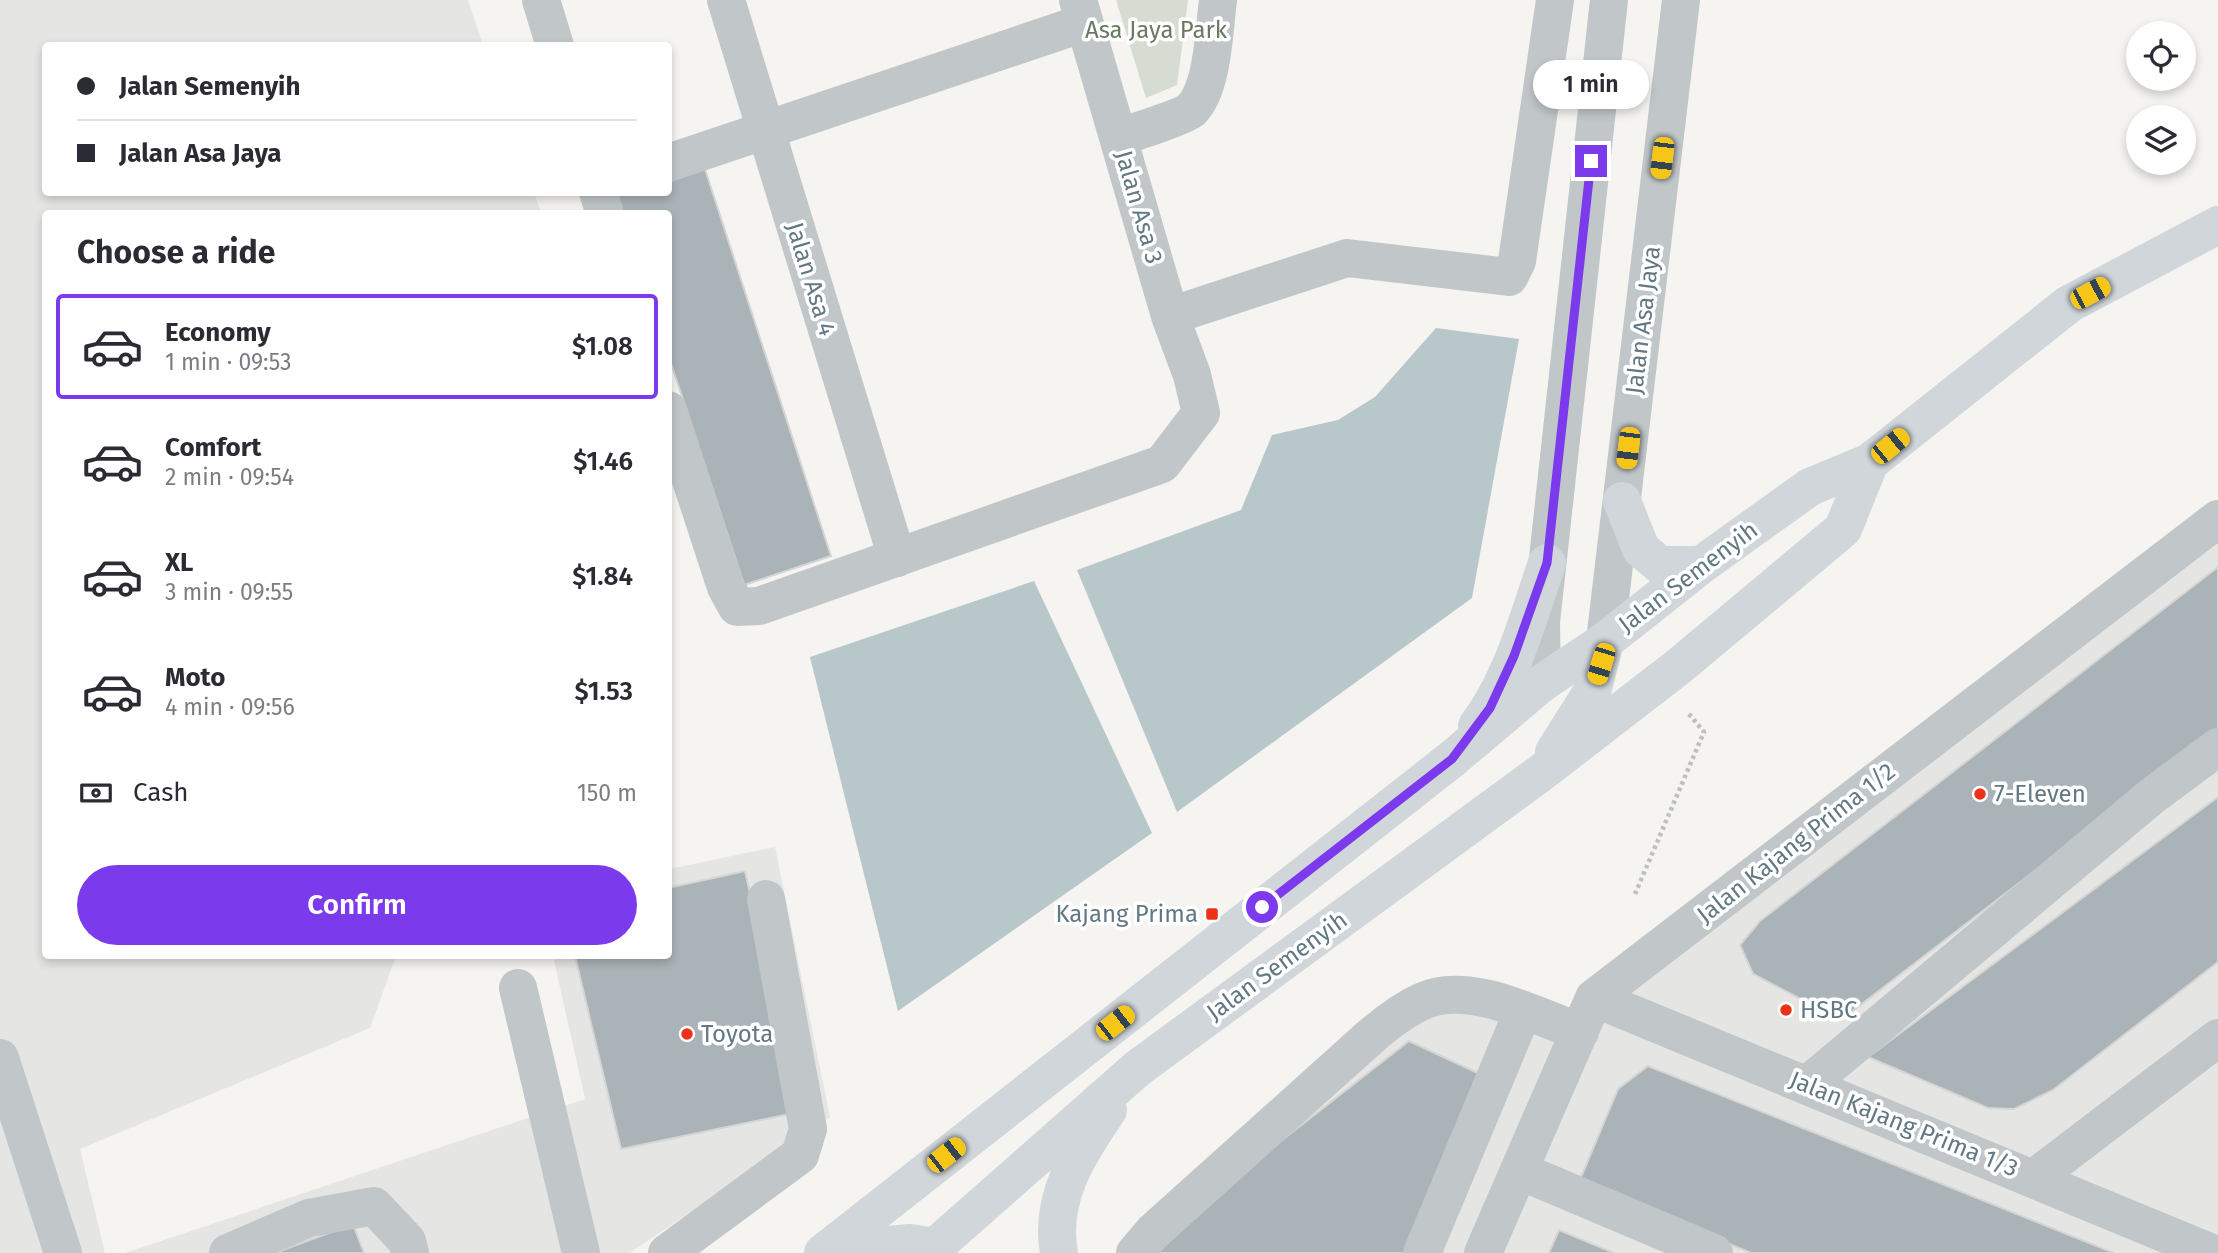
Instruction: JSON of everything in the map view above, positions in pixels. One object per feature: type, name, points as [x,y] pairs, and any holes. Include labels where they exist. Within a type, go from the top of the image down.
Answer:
[{"type":"main road","name":"Jalan Semenyih","points":[[824,1252],[1452,759],[1542,683],[1605,641],[1701,565],[1810,487],[1870,462],[2069,304],[2218,225]]},
{"type":"main road","name":"Jalan Semenyih","points":[[925,1250],[1138,1068],[1542,772],[1678,667],[1843,529],[1870,462]]},
{"type":"main road","points":[[1622,501],[1641,549],[1660,565],[1701,565]]},
{"type":"main road","points":[[1452,759],[1490,708],[1514,656],[1547,563]]},
{"type":"main road","points":[[1542,772],[1592,692],[1605,641]]},
{"type":"main road","points":[[1542,683],[1566,691],[1592,692],[1678,667]]},
{"type":"main road","points":[[1059,1253],[1056,1236],[1058,1205],[1067,1180],[1087,1141],[1138,1068]]},
{"type":"main road","points":[[824,1252],[925,1250],[924,1200],[946,1155]]},
{"type":"street","points":[[541,0],[554,42]]},
{"type":"street","name":"Jalan Asa 4","points":[[726,0],[897,558]]},
{"type":"street","points":[[1119,137],[1190,111],[1204,90],[1218,0]]},
{"type":"street","points":[[1170,317],[1347,258],[1509,276],[1517,261],[1555,0]]},
{"type":"street","points":[[1542,683],[1541,622],[1609,0]]},
{"type":"street","name":"Jalan Asa Jaya","points":[[1605,641],[1681,0]]},
{"type":"street","points":[[672,162],[765,130],[1081,11]]},
{"type":"street","name":"Jalan Asa 3","points":[[897,558],[1162,464],[1201,413],[1192,375],[1170,317],[1081,11]]},
{"type":"street","points":[[672,422],[726,587],[737,607],[759,606],[897,558]]},
{"type":"street","name":"Jalan Kajang Prima 1/2","points":[[1594,998],[2218,519]]},
{"type":"street","points":[[1808,1085],[2152,796],[2218,747]]},
{"type":"street","points":[[667,1253],[800,1155],[808,1129],[766,900]]},
{"type":"street","points":[[518,988],[581,1253]]},
{"type":"street","points":[[1135,1253],[1153,1231],[1369,1038],[1423,1001],[1456,994],[1481,997],[1580,1032]]},
{"type":"street","points":[[1483,1253],[1594,998]]},
{"type":"street","name":"Jalan Kajang Prima 1/3","points":[[1594,998],[2034,1178],[2162,1243],[2212,1253]]},
{"type":"street","points":[[1422,1253],[1523,1011]]},
{"type":"street","points":[[2034,1178],[2218,1038]]},
{"type":"street","points":[[0,1058],[63,1253]]},
{"type":"street","points":[[1520,1171],[1714,1253]]},
{"type":"street","points":[[228,1253],[309,1218],[374,1206],[407,1241],[410,1253]]},
{"type":"path","points":[[1635,894],[1704,732],[1689,714]]},
{"type":"shaded area","points":[[0,0],[468,0],[482,42],[42,42],[42,196],[535,196],[540,210],[42,210],[42,959],[395,959],[370,1028],[80,1149],[105,1253],[0,1253]]},
{"type":"shaded area","points":[[1436,328],[1519,339],[1472,598],[1177,812],[1077,570],[1241,510],[1272,435],[1338,420],[1375,397]]},
{"type":"shaded area","points":[[2218,537],[2218,1253],[1144,1253],[1376,1045],[1456,1002],[1586,1049],[1624,992]]},
{"type":"shaded area","points":[[1034,581],[1152,833],[898,1011],[810,657]]},
{"type":"shaded area","points":[[775,847],[830,1117],[630,1253],[125,1253],[585,1099],[554,959],[672,959],[672,868]]},
{"type":"green space","name":"Asa Jaya Park","points":[[1116,0],[1188,0],[1177,85],[1146,98]]},
{"type":"building","points":[[703,163],[831,556],[744,585],[672,366],[672,210],[622,210],[617,196],[672,196],[672,173]]},
{"type":"building","points":[[2218,567],[2218,730],[1841,1020],[1753,974],[1740,945],[1760,921]]},
{"type":"building","points":[[2218,797],[2218,962],[2053,1090],[2014,1109],[1988,1108],[1868,1057]]},
{"type":"building","name":"Toyota","points":[[745,871],[799,1112],[621,1149],[576,959],[672,959],[672,887]]},
{"type":"building","points":[[1409,1041],[1482,1075],[1412,1253],[1153,1253],[1154,1240]]},
{"type":"building","points":[[1648,1066],[2114,1253],[1751,1253],[1579,1182],[1618,1089]]},
{"type":"building","points":[[353,1224],[364,1253],[275,1253]]},
{"type":"building","points":[[1559,1230],[1614,1253],[1549,1253]]},
{"type":"place","name":"7-Eleven","points":[[1980,794]]},
{"type":"place","name":"Kajang Prima","points":[[1212,914]]},
{"type":"place","name":"HSBC","points":[[1786,1010]]},
{"type":"place","name":"Toyota","points":[[687,1034]]},
{"type":"route","points":[[1262,907],[1452,759],[1490,708],[1514,656],[1547,563],[1591,161]]}]
